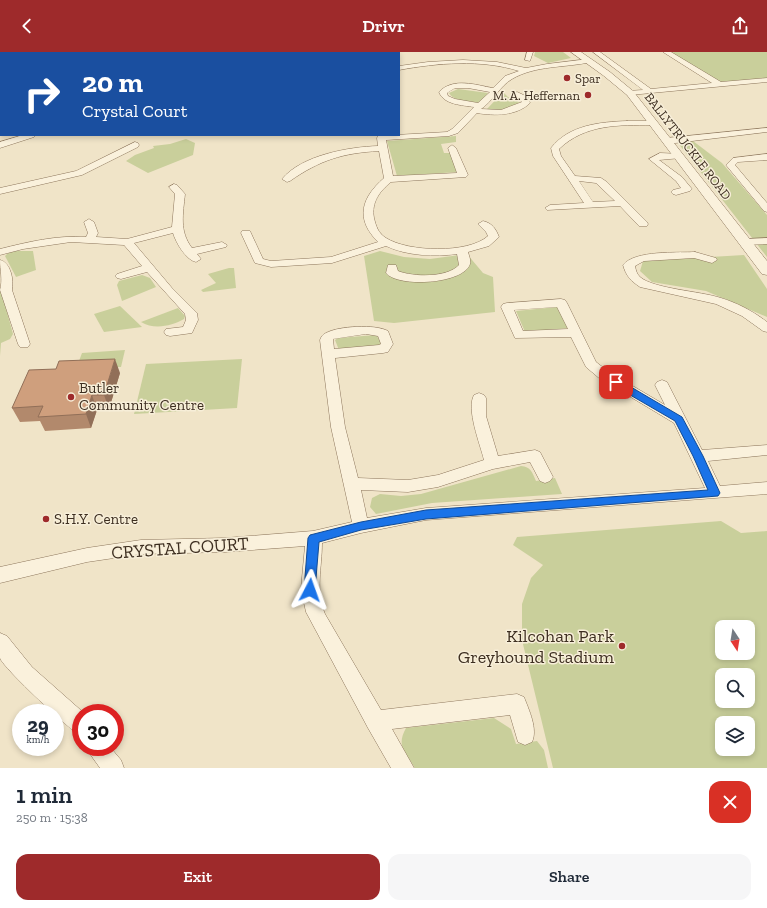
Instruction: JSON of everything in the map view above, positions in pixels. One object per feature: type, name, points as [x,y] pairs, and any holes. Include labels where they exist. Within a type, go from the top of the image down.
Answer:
[{"type":"street","points":[[147,52],[154,52]]},
{"type":"street","points":[[528,60],[530,52]]},
{"type":"street","name":"BALLYTRUCKLE ROAD","points":[[575,52],[592,57],[612,78],[630,93],[767,271]]},
{"type":"street","points":[[666,52],[720,85]]},
{"type":"street","points":[[400,135],[449,134],[454,131],[508,78],[525,70],[592,57],[651,92]]},
{"type":"street","points":[[400,59],[411,65]]},
{"type":"street","points":[[400,68],[427,63],[469,63],[507,66],[525,70]]},
{"type":"street","points":[[630,93],[767,80]]},
{"type":"street","points":[[495,91],[456,86],[446,89],[443,92],[445,97],[453,101],[493,114],[507,111],[526,103],[525,99],[516,94]]},
{"type":"street","points":[[590,205],[557,156],[555,148],[560,141],[579,132],[609,124],[652,123]]},
{"type":"street","points":[[667,141],[767,130]]},
{"type":"street","points":[[1,144],[28,136]]},
{"type":"street","points":[[380,136],[390,179]]},
{"type":"street","points":[[0,191],[79,173],[135,145]]},
{"type":"street","points":[[287,179],[302,167],[339,152],[383,148]]},
{"type":"street","points":[[452,148],[463,175],[390,179],[375,191],[369,205],[368,220],[373,232],[386,243],[407,250],[436,253],[486,244],[494,237],[491,230],[483,224]]},
{"type":"street","points":[[676,192],[687,189],[679,179],[653,158],[660,156],[678,156]]},
{"type":"street","points":[[767,157],[736,160],[730,166],[767,209]]},
{"type":"street","points":[[571,178],[598,180],[643,224]]},
{"type":"street","points":[[174,187],[180,194],[177,230],[182,244],[193,256],[222,245]]},
{"type":"street","points":[[550,208],[622,203]]},
{"type":"street","points":[[89,222],[93,233],[89,240]]},
{"type":"street","points":[[0,252],[23,246],[71,239],[127,242],[177,230]]},
{"type":"street","points":[[246,232],[252,241],[255,255],[259,261],[271,264],[332,260],[386,243]]},
{"type":"street","points":[[745,242],[767,241]]},
{"type":"street","points":[[127,242],[148,268],[191,313],[192,320],[188,330],[170,332]]},
{"type":"street","points":[[392,267],[392,273],[413,279],[439,277],[451,274],[464,265],[465,259],[461,249]]},
{"type":"street","points":[[712,260],[695,255],[642,258],[629,265],[629,271],[634,278],[646,285],[702,296],[726,304],[745,313],[767,328]]},
{"type":"street","points":[[0,262],[8,281],[6,290],[24,344]]},
{"type":"street","points":[[121,276],[148,268]]},
{"type":"street","points":[[576,333],[519,335],[507,307],[561,303],[576,333],[591,364],[604,375],[678,419]]},
{"type":"street","points":[[329,354],[338,427],[361,526]]},
{"type":"street","points":[[662,385],[715,493]]},
{"type":"street","points":[[478,398],[479,416],[492,463]]},
{"type":"street","points":[[698,456],[767,450]]},
{"type":"street","points":[[351,484],[408,486],[438,481],[492,463],[535,456],[545,478]]},
{"type":"street","name":"CRYSTAL COURT","points":[[0,575],[87,556],[141,547],[225,545],[314,538],[361,526],[426,514],[767,488]]},
{"type":"street","points":[[314,538],[310,590],[313,607],[318,619],[375,721],[403,768]]},
{"type":"street","points":[[0,642],[8,656],[72,716]]},
{"type":"street","points":[[375,721],[517,704],[525,735]]},
{"type":"street","points":[[104,756],[113,768]]},
{"type":"green space","points":[[535,52],[563,52],[571,58],[548,63],[534,56]]},
{"type":"green space","points":[[669,52],[767,52],[767,79],[721,82]]},
{"type":"green space","points":[[458,89],[488,93],[479,103],[462,101],[451,96],[449,93]]},
{"type":"green space","points":[[503,92],[508,97],[520,102],[500,110],[487,109]]},
{"type":"green space","points":[[456,136],[456,142],[441,144],[444,153],[451,153],[458,172],[397,176],[387,141]]},
{"type":"green space","points":[[186,139],[195,143],[193,155],[148,173],[126,161],[135,155],[154,148],[153,146],[170,144]]},
{"type":"green space","points":[[693,141],[722,163],[767,215],[767,257],[678,143]]},
{"type":"green space","points":[[12,251],[33,251],[36,270],[16,277],[5,256]]},
{"type":"green space","points":[[380,251],[404,257],[430,259],[467,254],[483,273],[493,277],[495,312],[394,323],[374,321],[364,256]]},
{"type":"green space","points":[[744,255],[767,289],[767,317],[706,291],[652,282],[640,271],[643,261]]},
{"type":"green space","points":[[234,268],[236,288],[203,292],[201,290],[216,283],[208,274]]},
{"type":"green space","points":[[142,275],[150,278],[156,287],[122,301],[117,285],[119,281]]},
{"type":"green space","points":[[0,286],[13,334],[10,339],[1,343],[0,356]]},
{"type":"green space","points":[[120,306],[142,327],[104,332],[94,314]]},
{"type":"green space","points":[[557,307],[569,328],[525,332],[516,311]]},
{"type":"green space","points":[[178,308],[185,316],[184,319],[174,324],[152,326],[141,322]]},
{"type":"green space","points":[[376,335],[382,343],[377,346],[339,350],[335,340],[338,338]]},
{"type":"green space","points":[[125,350],[121,367],[76,369],[82,353]]},
{"type":"green space","points":[[242,359],[237,408],[134,414],[146,364]]},
{"type":"green space","points":[[521,466],[529,469],[536,481],[555,478],[562,494],[432,503],[376,514],[370,507],[372,498],[380,494],[401,496],[421,494]]},
{"type":"green space","name":"Kilcohan Park Greyhound Stadium","points":[[721,521],[741,533],[767,531],[767,768],[553,768],[522,640],[522,604],[531,578],[543,565],[513,545],[517,537]]},
{"type":"green space","points":[[494,718],[511,729],[516,744],[537,741],[544,750],[548,768],[415,768],[403,749],[402,740],[406,728]]},
{"type":"building","name":"Butler Community Centre","points":[[115,359],[104,395],[92,395],[86,414],[38,417],[43,406],[12,408],[29,370],[56,369],[59,361]]},
{"type":"place","name":"Spar","points":[[567,78]]},
{"type":"place","name":"M. A. Heffernan","points":[[588,95]]},
{"type":"place","name":"Butler Community Centre","points":[[71,397]]},
{"type":"place","name":"S.H.Y. Centre","points":[[46,519]]},
{"type":"place","name":"Kilcohan Park Greyhound Stadium","points":[[622,646]]},
{"type":"route","points":[[310,590],[314,538],[361,526],[426,514],[715,493],[698,456],[678,419],[616,382]]}]
